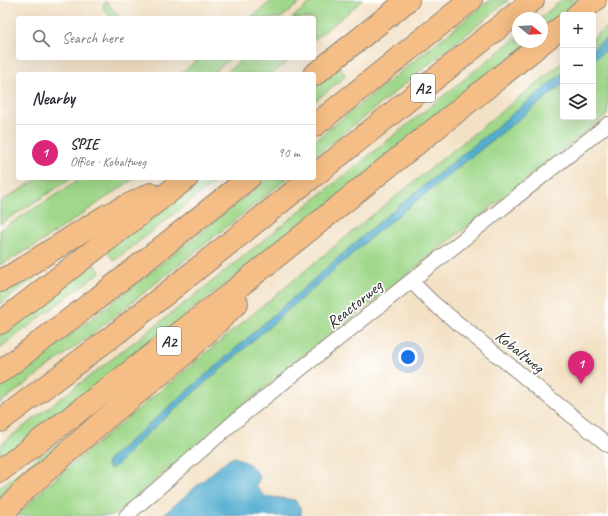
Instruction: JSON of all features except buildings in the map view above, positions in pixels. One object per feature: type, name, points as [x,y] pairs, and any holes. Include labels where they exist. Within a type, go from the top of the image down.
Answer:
[{"type":"highway","points":[[316,73],[408,0]]},
{"type":"highway","name":"A2","points":[[316,124],[471,0]]},
{"type":"highway","name":"A2","points":[[316,174],[533,0]]},
{"type":"highway","points":[[581,12],[595,0]]},
{"type":"highway","name":"A2","points":[[0,471],[118,382],[208,311],[560,28]]},
{"type":"highway","points":[[0,281],[106,216],[182,180]]},
{"type":"highway","points":[[0,323],[183,180]]},
{"type":"highway","points":[[0,372],[98,298],[246,180]]},
{"type":"highway","name":"A2","points":[[0,421],[118,332],[308,180]]},
{"type":"highway","name":"A2","points":[[1,516],[26,487],[104,420],[180,358],[336,208]]},
{"type":"street","name":"Reactorweg","points":[[126,516],[234,422],[608,124]]},
{"type":"street","name":"Kobaltweg","points":[[411,281],[433,303],[608,445]]},
{"type":"green space","points":[[273,0],[303,0],[283,16],[253,16]]},
{"type":"green space","points":[[314,0],[363,0],[316,38],[316,16],[294,16]]},
{"type":"green space","points":[[490,0],[509,0],[316,155],[316,139]]},
{"type":"green space","points":[[562,0],[582,0],[567,12],[560,12],[560,18],[548,27],[547,12]]},
{"type":"green space","points":[[106,1],[118,16],[109,16],[104,10],[103,5]]},
{"type":"green space","points":[[608,26],[608,114],[262,390],[113,516],[17,516],[40,492],[66,469],[364,222],[560,64],[560,120],[596,120],[596,36]]},
{"type":"green space","points":[[512,41],[512,48],[523,48],[398,150],[0,459],[0,445],[199,292]]},
{"type":"green space","points":[[198,60],[228,60],[214,72],[182,72]]},
{"type":"green space","points":[[242,60],[290,60],[274,72],[226,72]]},
{"type":"green space","points":[[339,65],[346,76],[316,100],[316,83]]},
{"type":"green space","points":[[36,180],[69,180],[0,224],[0,202]]},
{"type":"green space","points":[[78,180],[132,180],[38,244],[0,265],[0,230]]},
{"type":"green space","points":[[196,180],[217,180],[114,261],[106,250]]},
{"type":"green space","points":[[266,180],[285,180],[92,334],[0,403],[0,388],[85,324]]},
{"type":"green space","points":[[92,261],[100,272],[0,348],[0,333]]},
{"type":"green space","points":[[45,267],[42,272],[0,304],[0,291]]},
{"type":"green space","points":[[72,432],[38,465],[0,504],[0,487]]},
{"type":"water","points":[[608,37],[608,48],[596,58],[596,47]]},
{"type":"water","points":[[560,75],[560,86],[376,233],[140,440],[118,464],[110,469],[107,466],[109,459],[373,227]]},
{"type":"water","points":[[235,457],[249,464],[260,477],[256,486],[264,496],[295,500],[301,509],[301,516],[162,516],[227,460]]},
{"type":"place","name":"SPIE","points":[[581,384]]}]
